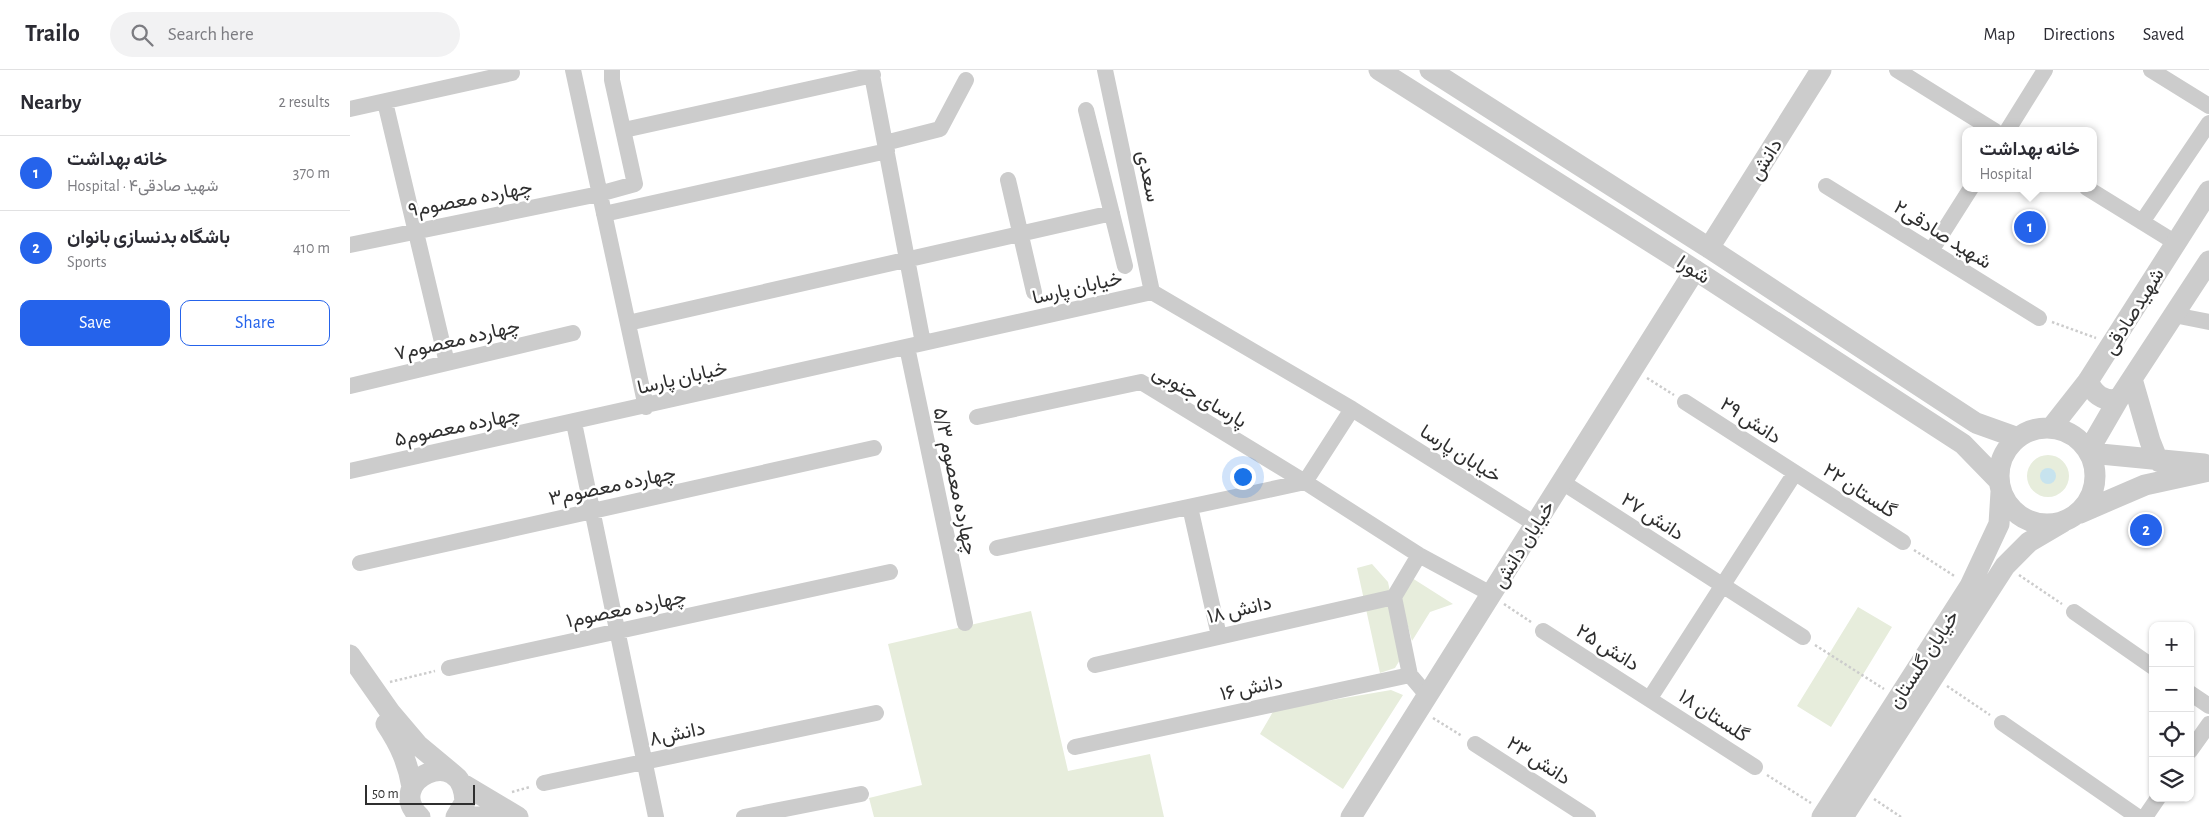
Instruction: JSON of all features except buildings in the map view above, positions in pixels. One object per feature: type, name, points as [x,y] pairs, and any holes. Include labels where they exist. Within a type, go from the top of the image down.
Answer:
[{"type":"street","points":[[573,70],[646,407]]},
{"type":"street","points":[[612,70],[612,80],[624,130],[872,73],[923,344]]},
{"type":"street","name":"سعدی","points":[[1105,70],[1152,292]]},
{"type":"street","name":"شورا","points":[[1379,70],[1695,270],[1963,444],[2000,486]]},
{"type":"street","name":"شورا","points":[[1430,70],[1709,248],[1976,423],[2018,438]]},
{"type":"street","name":"دانش","points":[[1709,248],[1821,70]]},
{"type":"street","points":[[1897,70],[1989,127]]},
{"type":"street","points":[[2009,127],[2045,70]]},
{"type":"street","points":[[2152,70],[2209,106]]},
{"type":"street","points":[[350,109],[512,73]]},
{"type":"street","points":[[604,214],[886,147],[940,129],[966,80]]},
{"type":"street","points":[[385,102],[448,363]]},
{"type":"street","points":[[1086,110],[1125,266]]},
{"type":"street","points":[[2142,222],[2209,123]]},
{"type":"street","name":"چهارده معصوم۹","points":[[350,245],[599,194],[635,184],[624,130]]},
{"type":"street","points":[[1008,180],[1034,292]]},
{"type":"street","name":"شهید صادقی۲","points":[[1826,186],[2038,318]]},
{"type":"street","name":"شهیدصادقی","points":[[2051,428],[2088,381],[2209,191]]},
{"type":"street","points":[[1931,251],[1968,192]]},
{"type":"street","points":[[2093,192],[2176,243]]},
{"type":"street","points":[[628,323],[1112,213]]},
{"type":"street","name":"شهیدصادقی","points":[[2090,452],[2118,400],[2209,262]]},
{"type":"street","name":"خیابان دانش","points":[[1351,817],[1695,270]]},
{"type":"street","name":"خیابان پارسا","points":[[574,422],[1152,292],[1352,409],[1535,524]]},
{"type":"street","points":[[2174,315],[2209,322]]},
{"type":"street","name":"چهارده معصوم۷","points":[[350,386],[573,333]]},
{"type":"street","name":"چهارده معصوم ۵/۳","points":[[906,347],[965,623]]},
{"type":"street","points":[[2132,379],[2150,441],[2158,461]]},
{"type":"street","points":[[2088,381],[2092,390],[2099,397],[2108,400],[2118,400]]},
{"type":"street","name":"پارسای جنوبی","points":[[977,417],[1141,382],[1305,482],[1419,555],[1491,594]]},
{"type":"street","name":"دانش ۲۹","points":[[1685,402],[1795,473]]},
{"type":"street","points":[[997,548],[1305,482],[1352,409]]},
{"type":"street","points":[[574,422],[656,817]]},
{"type":"street","name":"چهارده معصوم۵","points":[[350,471],[574,422]]},
{"type":"street","points":[[2071,518],[2090,500],[2096,484],[2095,466],[2090,452],[2070,433],[2051,428],[2032,430],[2018,438],[2006,450],[2000,465],[2000,486],[2011,508],[2026,520],[2044,525],[2071,518],[2145,485],[2209,471]]},
{"type":"street","name":"چهارده معصوم۳","points":[[360,562],[874,448]]},
{"type":"street","points":[[2090,452],[2158,461],[2209,464]]},
{"type":"street","points":[[1650,698],[1795,473]]},
{"type":"street","name":"گلستان ۲۲","points":[[1795,473],[1903,542]]},
{"type":"street","name":"دانش ۲۷","points":[[1562,482],[1803,637]]},
{"type":"street","name":"خیابان گلستان","points":[[1830,816],[1898,698],[1970,586],[1999,524],[2000,486]]},
{"type":"street","points":[[1190,507],[1219,636]]},
{"type":"street","name":"خیابان گلستان","points":[[1830,816],[1861,789],[2005,566],[2028,542],[2071,518]]},
{"type":"street","points":[[1419,555],[1394,597],[1410,675],[1423,702]]},
{"type":"street","name":"چهارده معصوم۱","points":[[449,668],[890,572]]},
{"type":"street","name":"دانش ۱۸","points":[[1095,665],[1394,597]]},
{"type":"street","points":[[2074,612],[2149,664]]},
{"type":"street","name":"دانش ۲۵","points":[[1543,631],[1650,698]]},
{"type":"street","points":[[350,655],[390,712],[418,745],[490,808],[518,817]]},
{"type":"street","name":"دانش ۱۶","points":[[1075,747],[1410,675]]},
{"type":"street","points":[[350,676],[400,746],[408,764],[410,800],[412,807],[420,817]]},
{"type":"street","points":[[2194,696],[2209,706]]},
{"type":"street","name":"گلستان ۱۸","points":[[1650,698],[1755,767]]},
{"type":"street","name":"دانش۸","points":[[544,783],[876,713]]},
{"type":"street","points":[[2002,723],[2138,817]]},
{"type":"street","points":[[2194,745],[2209,724]]},
{"type":"street","name":"دانش ۲۳","points":[[1475,744],[1582,815]]},
{"type":"street","points":[[410,800],[418,779],[426,773],[445,771],[458,779],[465,802],[456,817]]},
{"type":"street","points":[[744,817],[861,794]]},
{"type":"street","points":[[2145,817],[2155,802]]},
{"type":"street","points":[[465,817],[490,808]]},
{"type":"path","points":[[2038,318],[2112,343]]},
{"type":"path","points":[[1633,369],[1685,402]]},
{"type":"path","points":[[1903,542],[1970,586]]},
{"type":"path","points":[[2005,566],[2074,612]]},
{"type":"path","points":[[1491,594],[1543,631]]},
{"type":"path","points":[[1803,637],[1898,698]]},
{"type":"path","points":[[372,686],[449,668]]},
{"type":"path","points":[[1933,676],[2002,723]]},
{"type":"path","points":[[1423,702],[1475,744]]},
{"type":"path","points":[[1755,767],[1830,816]]},
{"type":"path","points":[[490,808],[544,783]]},
{"type":"path","points":[[1861,789],[1901,817]]},
{"type":"green space","points":[[2048,455],[2063,461],[2069,476],[2063,491],[2048,497],[2033,491],[2027,476],[2033,461]]},
{"type":"green space","points":[[1372,564],[1388,582],[1403,655],[1395,668],[1380,673],[1357,568]]},
{"type":"green space","points":[[1412,578],[1453,604],[1430,612],[1412,641],[1400,598]]},
{"type":"green space","points":[[1858,607],[1892,627],[1831,727],[1797,706]]},
{"type":"green space","points":[[1031,611],[1068,771],[1150,754],[1164,817],[874,817],[869,798],[922,785],[888,644]]},
{"type":"green space","points":[[1391,690],[1403,695],[1343,789],[1260,734],[1274,710]]},
{"type":"water","points":[[2045,468],[2051,468],[2056,473],[2054,482],[2045,484],[2040,479],[2040,473]]},
{"type":"place","name":"خانه بهداشت","points":[[2030,227]]},
{"type":"place","name":"باشگاه بدنسازی بانوان","points":[[2146,530]]}]
